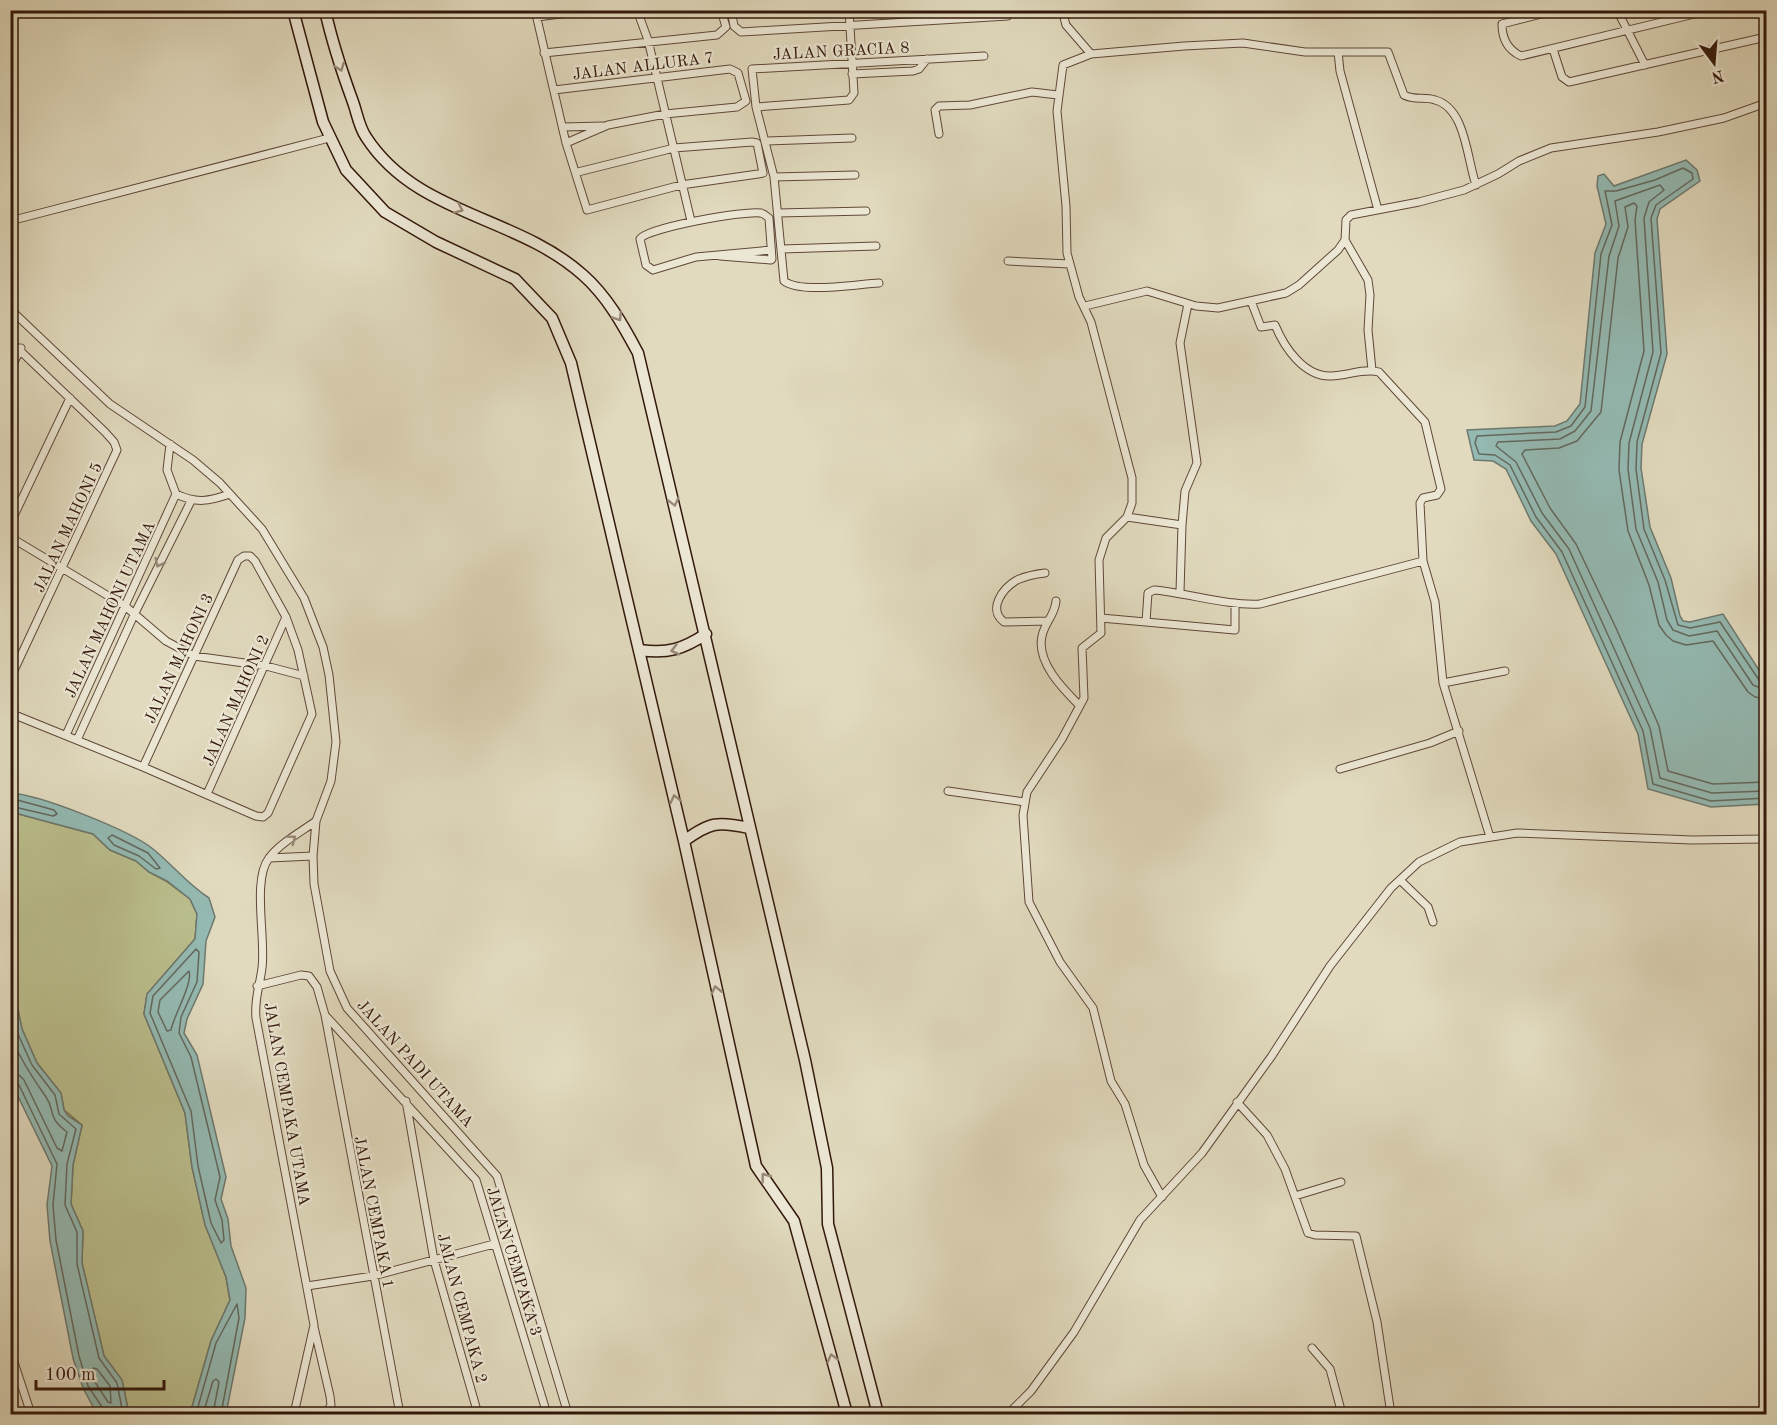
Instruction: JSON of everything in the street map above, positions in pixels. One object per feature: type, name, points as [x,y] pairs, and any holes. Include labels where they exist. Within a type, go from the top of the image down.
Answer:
[{"type":"street","points":[[294,10],[329,138],[346,170],[385,212],[436,242],[515,279],[552,318],[571,363],[640,650],[756,1166],[794,1221],[848,1414]]},
{"type":"street","points":[[325,10],[333,48],[365,135],[393,169],[420,191],[536,243],[582,275],[616,313],[638,352],[706,634],[804,1060],[827,1168],[828,1224],[878,1414]]},
{"type":"street","points":[[578,172],[674,148],[757,143],[762,173],[681,185],[587,210],[578,172],[567,143],[536,14],[592,10]]},
{"type":"street","points":[[637,10],[648,40],[691,221]]},
{"type":"street","points":[[544,53],[648,40],[717,35],[726,27],[721,10]]},
{"type":"street","points":[[731,10],[734,26],[738,31],[744,32],[1009,13]]},
{"type":"street","points":[[849,10],[854,93],[849,100],[756,107],[767,141],[774,177],[782,249],[781,274],[789,285],[803,287],[879,283]]},
{"type":"street","points":[[1035,10],[1039,13],[1052,10]]},
{"type":"street","points":[[1062,10],[1066,25],[1091,54]]},
{"type":"street","points":[[1557,10],[1502,24],[1505,43],[1512,52],[1521,56],[1711,10]]},
{"type":"street","points":[[1617,10],[1645,65]]},
{"type":"street","points":[[1553,49],[1562,77],[1569,82],[1767,38]]},
{"type":"street","points":[[1162,1197],[1144,1165],[1125,1104],[1111,1081],[1093,1008],[1060,962],[1029,902],[1023,815],[1025,802],[1033,780],[1062,739],[1085,691],[1082,648],[1101,633],[1099,574],[1102,549],[1106,538],[1127,517],[1132,503],[1130,468],[1085,306],[1077,291],[1065,238],[1066,206],[1058,94],[1063,65],[1091,54],[1243,43],[1305,52],[1388,52],[1404,95],[1411,99],[1436,100],[1448,107],[1458,121],[1476,185]]},
{"type":"street","points":[[1338,52],[1340,71],[1378,210]]},
{"type":"street","name":"JALAN GRACIA 8","points":[[756,107],[751,72],[756,68],[984,56]]},
{"type":"street","name":"JALAN GRACIA 8","points":[[852,74],[913,72],[919,69],[927,58]]},
{"type":"street","name":"JALAN ALLURA 7","points":[[554,90],[657,76],[736,70],[745,104],[665,114]]},
{"type":"street","points":[[939,134],[935,110],[939,106],[970,105],[1032,92],[1058,94]]},
{"type":"street","points":[[1372,370],[1368,330],[1370,295],[1368,280],[1345,240],[1345,223],[1350,216],[1419,202],[1476,185],[1519,161],[1551,148],[1658,132],[1724,118],[1767,103]]},
{"type":"street","points":[[563,127],[608,125],[665,114]]},
{"type":"street","points":[[567,143],[608,125]]},
{"type":"street","points":[[10,221],[329,138]]},
{"type":"street","points":[[767,141],[852,138]]},
{"type":"street","points":[[774,177],[855,175]]},
{"type":"street","points":[[778,213],[866,211]]},
{"type":"street","points":[[720,255],[769,262],[772,259],[769,218],[761,213],[691,221],[641,235],[640,243],[646,265],[653,270],[696,257],[771,250]]},
{"type":"street","points":[[1085,306],[1147,291],[1188,304],[1218,308],[1286,293],[1299,285],[1345,240]]},
{"type":"street","points":[[782,249],[876,246]]},
{"type":"street","points":[[1008,261],[1070,264]]},
{"type":"street","points":[[1251,301],[1261,327],[1275,325],[1286,346],[1302,365],[1318,375],[1331,376],[1372,370],[1381,374],[1422,418],[1441,489],[1437,495],[1423,498],[1420,503],[1424,561],[1435,602],[1443,683],[1490,837]]},
{"type":"street","points":[[1180,592],[1185,491],[1197,463],[1180,343],[1188,304]]},
{"type":"street","name":"JALAN PADI UTAMA","points":[[10,309],[110,404],[207,470],[252,515],[290,574],[311,615],[323,647],[329,675],[336,742],[331,781],[316,821],[313,856],[314,884],[325,950],[338,992],[347,1008],[497,1176],[568,1414]]},
{"type":"street","points":[[10,341],[21,348],[70,398],[10,524]]},
{"type":"street","points":[[10,370],[21,348]]},
{"type":"street","name":"JALAN MAHONI 5","points":[[10,679],[117,450],[114,442],[70,398]]},
{"type":"street","points":[[170,444],[167,470],[176,494],[191,501],[207,502],[230,494]]},
{"type":"street","name":"JALAN MAHONI UTAMA","points":[[66,735],[176,494]]},
{"type":"street","name":"JALAN MAHONI UTAMA","points":[[77,740],[134,615],[191,501]]},
{"type":"street","points":[[1127,517],[1182,525]]},
{"type":"street","points":[[10,537],[125,606],[166,641],[194,656],[266,666],[304,676]]},
{"type":"street","name":"JALAN MAHONI 3","points":[[143,766],[238,561],[244,556],[250,556],[255,561],[286,617]]},
{"type":"street","points":[[1146,622],[1150,591],[1180,592],[1235,603],[1260,604],[1424,561]]},
{"type":"street","points":[[1045,573],[1018,580],[1000,596],[996,606],[999,618],[1004,622],[1048,621]]},
{"type":"street","points":[[1056,601],[1055,613],[1048,621],[1041,641],[1044,656],[1063,689],[1079,705]]},
{"type":"street","points":[[1101,618],[1235,630],[1235,603]]},
{"type":"street","points":[[10,713],[263,817],[268,813],[312,714],[298,650],[286,617]]},
{"type":"street","name":"JALAN MAHONI 2","points":[[207,794],[286,617]]},
{"type":"street","points":[[640,650],[662,653],[683,649],[706,634]]},
{"type":"street","points":[[1443,683],[1505,671]]},
{"type":"street","points":[[1340,769],[1430,743],[1459,731]]},
{"type":"street","points":[[948,791],[1025,802]]},
{"type":"street","points":[[269,858],[316,821]]},
{"type":"street","points":[[684,841],[702,828],[715,823],[749,828]]},
{"type":"street","points":[[1008,1414],[1030,1391],[1063,1348],[1140,1220],[1202,1153],[1271,1058],[1330,966],[1400,880],[1419,862],[1460,843],[1490,837],[1557,833],[1692,840],[1767,839]]},
{"type":"street","points":[[269,858],[313,856]]},
{"type":"street","name":"JALAN CEMPAKA UTAMA","points":[[269,858],[259,887],[264,934],[262,970],[257,986],[256,1018],[314,1325]]},
{"type":"street","points":[[1400,880],[1428,907],[1433,922]]},
{"type":"street","name":"JALAN CEMPAKA 3","points":[[257,986],[295,976],[309,976],[317,987],[325,1015],[476,1180],[547,1412]]},
{"type":"street","name":"JALAN CEMPAKA 1","points":[[325,1015],[400,1414]]},
{"type":"street","name":"JALAN CEMPAKA 2","points":[[406,1101],[434,1260],[478,1414]]},
{"type":"street","points":[[1237,1102],[1267,1135],[1285,1169],[1308,1233],[1356,1236],[1377,1322],[1391,1414]]},
{"type":"street","points":[[1295,1196],[1341,1182]]},
{"type":"street","points":[[307,1286],[373,1276],[494,1244]]},
{"type":"street","points":[[294,1414],[314,1325]]},
{"type":"street","points":[[314,1325],[330,1396],[331,1405],[326,1414]]},
{"type":"street","points":[[1312,1348],[1330,1369],[1342,1414]]},
{"type":"street","points":[[10,1350],[31,1414]]},
{"type":"street","points":[[530,1414],[547,1412]]},
{"type":"green space","points":[[11,812],[93,834],[110,850],[136,861],[190,899],[197,914],[195,939],[147,994],[144,1014],[185,1113],[192,1167],[205,1224],[226,1277],[230,1300],[211,1341],[190,1414],[129,1414],[122,1380],[104,1356],[82,1263],[83,1231],[71,1204],[73,1165],[82,1125],[64,1110],[61,1093],[37,1063],[22,1029],[11,977]]},
{"type":"water","points":[[1686,160],[1697,170],[1700,181],[1660,209],[1657,219],[1667,354],[1642,444],[1641,468],[1650,527],[1671,578],[1680,616],[1683,621],[1690,622],[1723,614],[1766,681],[1766,804],[1711,807],[1648,789],[1638,734],[1556,554],[1531,521],[1506,469],[1493,461],[1474,460],[1467,430],[1555,426],[1567,421],[1580,404],[1595,253],[1606,224],[1597,186],[1598,176],[1604,174],[1614,186]]},
{"type":"water","points":[[10,793],[62,806],[142,841],[209,898],[215,917],[206,941],[203,984],[187,1019],[184,1033],[197,1055],[226,1177],[221,1199],[228,1219],[231,1246],[246,1288],[245,1318],[226,1414],[190,1414],[211,1341],[230,1300],[226,1277],[205,1225],[192,1167],[185,1113],[144,1014],[147,994],[195,939],[197,914],[190,899],[167,881],[149,872],[136,861],[110,850],[93,834],[11,812]]},
{"type":"water","points":[[11,977],[22,1029],[37,1063],[61,1093],[64,1110],[68,1116],[82,1125],[73,1165],[71,1204],[83,1231],[82,1263],[104,1356],[122,1380],[129,1414],[97,1414],[83,1388],[73,1358],[50,1241],[47,1205],[52,1166],[11,1082]]}]
